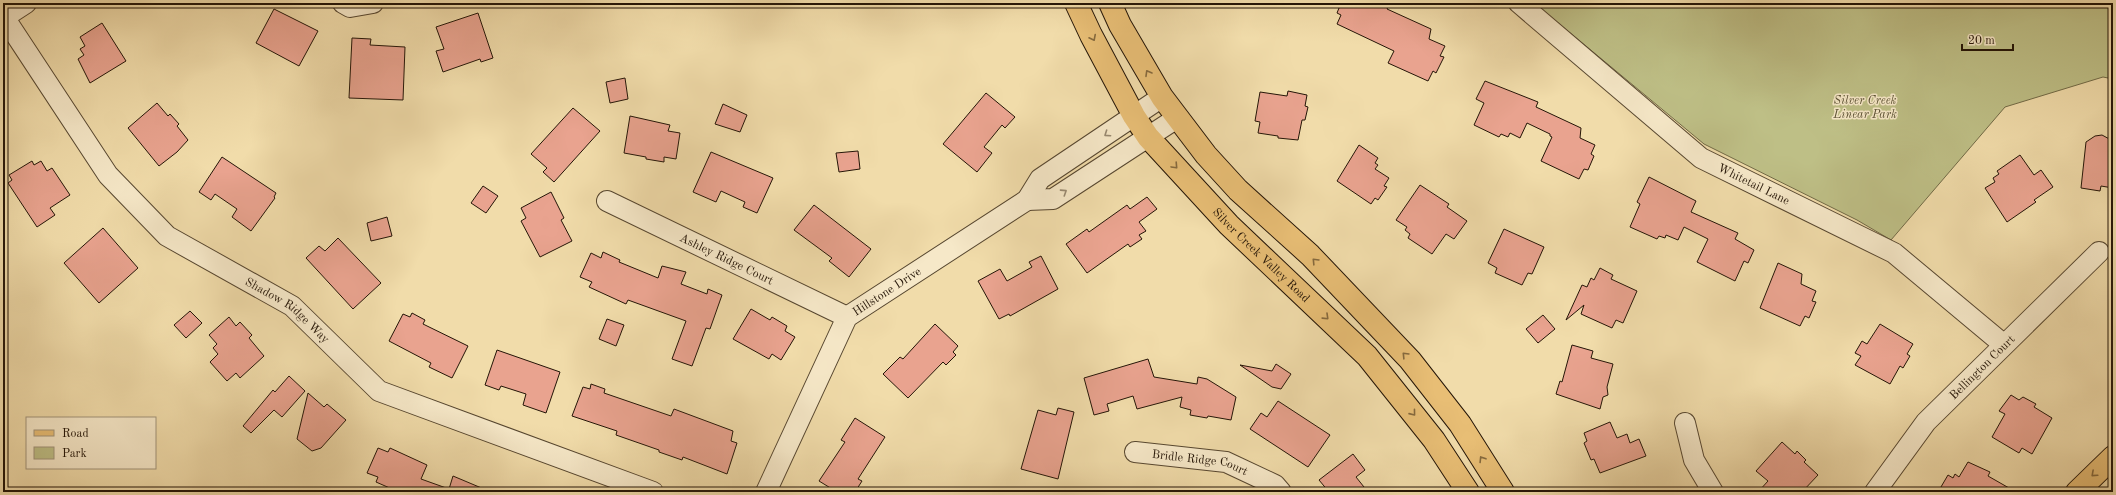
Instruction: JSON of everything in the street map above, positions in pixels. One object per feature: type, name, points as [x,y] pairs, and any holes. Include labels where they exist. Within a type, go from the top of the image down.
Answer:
[{"type":"main road","name":"Silver Creek Valley Road","points":[[1076,3],[1091,35],[1134,116],[1148,137],[1230,225],[1367,356],[1434,440],[1468,492]]},
{"type":"main road","points":[[1110,3],[1120,25],[1162,97],[1206,155],[1238,190],[1310,255],[1410,360],[1460,424],[1503,492]]},
{"type":"main road","points":[[2077,492],[2113,457]]},
{"type":"street","points":[[3,18],[26,3]]},
{"type":"street","points":[[343,3],[350,7],[373,3]]},
{"type":"street","name":"Whitetail Lane","points":[[1519,3],[1701,158],[1894,253],[2003,344]]},
{"type":"street","name":"Shadow Ridge Way","points":[[3,18],[108,175],[167,236],[292,306],[379,391],[653,492]]},
{"type":"street","name":"Hillstone Drive","points":[[766,492],[847,317],[1027,200],[1040,179],[1162,97]]},
{"type":"street","points":[[1027,200],[1054,199],[1177,118]]},
{"type":"street","name":"Ashley Ridge Court","points":[[607,201],[847,317]]},
{"type":"street","name":"Bellington Court","points":[[1875,492],[1926,422],[2003,344],[2099,252]]},
{"type":"street","points":[[1686,423],[1694,460],[1713,492]]},
{"type":"street","name":"Bridle Ridge Court","points":[[1135,452],[1226,462],[1275,485],[1281,492]]},
{"type":"green space","name":"Silver Creek Linear Park","points":[[1534,3],[2113,3],[2113,79],[2103,77],[2005,107],[1891,240],[1857,220],[1704,144]]},
{"type":"building","points":[[1341,3],[1390,3],[1387,9],[1431,29],[1429,39],[1445,46],[1440,56],[1444,57],[1436,73],[1433,71],[1428,81],[1388,63],[1394,51],[1337,24],[1341,15],[1337,13]]},
{"type":"building","points":[[274,9],[318,31],[299,66],[256,43]]},
{"type":"building","points":[[478,13],[493,58],[481,62],[480,59],[443,72],[436,51],[444,49],[436,27]]},
{"type":"building","points":[[102,23],[126,61],[90,83],[78,59],[84,55],[80,49],[85,46],[80,37]]},
{"type":"building","points":[[352,38],[371,39],[370,45],[405,47],[403,100],[349,98]]},
{"type":"building","points":[[625,78],[628,99],[610,103],[606,82]]},
{"type":"building","points":[[1485,81],[1538,102],[1536,107],[1581,128],[1580,138],[1595,145],[1591,154],[1594,156],[1588,170],[1584,169],[1579,179],[1541,161],[1552,137],[1550,134],[1527,123],[1520,138],[1510,133],[1508,137],[1501,134],[1499,137],[1474,125],[1484,103],[1476,99]]},
{"type":"building","points":[[1288,91],[1307,95],[1305,106],[1308,107],[1305,120],[1302,120],[1298,140],[1278,138],[1278,136],[1258,133],[1260,122],[1255,121],[1260,92],[1287,96]]},
{"type":"building","points":[[986,93],[1015,117],[1005,128],[1002,125],[984,147],[992,153],[977,172],[943,144]]},
{"type":"building","points":[[157,103],[168,116],[170,114],[179,124],[177,126],[188,140],[177,152],[159,166],[128,128]]},
{"type":"building","points":[[723,104],[747,115],[740,132],[715,124]]},
{"type":"building","points":[[573,108],[600,131],[554,182],[543,172],[547,168],[531,154]]},
{"type":"building","points":[[630,116],[670,125],[668,131],[680,133],[676,159],[664,157],[664,162],[624,153]]},
{"type":"building","points":[[2102,135],[2113,141],[2113,188],[2101,186],[2100,191],[2081,188],[2086,142],[2095,136]]},
{"type":"building","points":[[1359,145],[1378,158],[1375,163],[1378,165],[1375,169],[1389,178],[1384,186],[1387,187],[1378,200],[1375,198],[1371,204],[1337,181]]},
{"type":"building","points":[[858,151],[860,169],[839,172],[836,153]]},
{"type":"building","points":[[711,152],[773,178],[757,213],[743,207],[745,202],[721,191],[716,202],[693,192]]},
{"type":"building","points":[[2020,155],[2034,175],[2041,170],[2053,187],[2034,200],[2036,202],[2007,222],[1985,188],[1995,182],[1993,178],[1999,174],[1997,171]]},
{"type":"building","points":[[222,157],[276,193],[275,198],[251,231],[232,217],[237,209],[215,194],[211,200],[199,192]]},
{"type":"building","points":[[32,161],[34,165],[41,161],[47,171],[52,168],[70,195],[50,208],[55,215],[37,227],[8,183],[12,180],[9,175]]},
{"type":"building","points":[[1649,177],[1696,201],[1691,212],[1738,233],[1735,239],[1754,250],[1748,263],[1744,261],[1735,281],[1697,262],[1708,239],[1684,227],[1678,240],[1666,235],[1665,238],[1659,236],[1657,239],[1630,227],[1640,204],[1637,202]]},
{"type":"building","points":[[1420,185],[1449,204],[1447,207],[1467,221],[1454,239],[1446,234],[1432,254],[1408,238],[1410,234],[1405,230],[1407,227],[1396,220]]},
{"type":"building","points":[[483,186],[498,196],[486,213],[471,203]]},
{"type":"building","points":[[551,192],[564,218],[561,220],[572,241],[540,257],[521,221],[526,218],[521,208]]},
{"type":"building","points":[[1147,197],[1157,209],[1139,222],[1146,231],[1139,235],[1142,239],[1130,247],[1128,244],[1087,273],[1066,244],[1087,229],[1089,232],[1127,205],[1130,209]]},
{"type":"building","points":[[814,205],[871,249],[849,277],[829,261],[832,258],[794,230]]},
{"type":"building","points":[[387,217],[392,236],[371,241],[367,223]]},
{"type":"building","points":[[103,228],[138,268],[99,303],[64,263]]},
{"type":"building","points":[[1504,229],[1544,247],[1532,274],[1528,273],[1522,285],[1495,273],[1497,268],[1488,263]]},
{"type":"building","points":[[338,238],[381,283],[353,309],[306,258],[319,246],[325,251]]},
{"type":"building","points":[[603,252],[620,260],[619,262],[658,278],[662,266],[686,272],[681,284],[707,294],[708,289],[722,295],[710,329],[706,328],[692,366],[672,359],[686,321],[628,300],[626,304],[589,287],[592,282],[580,277],[591,253],[601,258]]},
{"type":"building","points":[[1041,256],[1058,289],[1010,316],[1009,314],[999,319],[978,281],[1000,269],[1007,281],[1032,267],[1029,262]]},
{"type":"building","points":[[1778,263],[1802,274],[1801,284],[1816,291],[1812,301],[1816,302],[1809,318],[1805,316],[1800,326],[1760,308]]},
{"type":"building","points":[[1600,268],[1613,275],[1611,279],[1637,291],[1623,323],[1616,320],[1612,328],[1581,314],[1584,305],[1566,320],[1582,285],[1587,287],[1591,278],[1594,280]]},
{"type":"building","points":[[751,309],[770,320],[772,317],[787,326],[785,331],[795,337],[781,360],[772,354],[769,359],[733,339]]},
{"type":"building","points":[[190,311],[202,323],[186,338],[174,325]]},
{"type":"building","points":[[412,313],[425,320],[423,324],[468,346],[452,378],[429,367],[431,363],[389,341],[403,314],[410,317]]},
{"type":"building","points":[[1543,315],[1555,329],[1538,343],[1526,329]]},
{"type":"building","points":[[229,317],[236,326],[240,322],[252,335],[249,338],[264,356],[240,378],[236,373],[227,381],[210,362],[218,354],[213,348],[217,344],[209,335]]},
{"type":"building","points":[[607,319],[624,325],[616,346],[599,339]]},
{"type":"building","points":[[935,324],[958,346],[953,352],[956,355],[946,365],[943,362],[908,398],[883,374],[900,357],[903,359]]},
{"type":"building","points":[[1880,324],[1913,344],[1907,354],[1910,356],[1903,368],[1900,366],[1890,384],[1855,365],[1861,356],[1855,353],[1862,341],[1867,344]]},
{"type":"building","points":[[1572,345],[1593,351],[1591,358],[1613,364],[1607,387],[1608,395],[1603,397],[1600,409],[1556,394],[1560,381],[1562,382]]},
{"type":"building","points":[[497,350],[560,372],[546,413],[523,405],[526,394],[501,386],[499,390],[485,385]]},
{"type":"building","points":[[1148,359],[1154,377],[1197,384],[1198,377],[1207,379],[1236,397],[1231,420],[1190,415],[1191,410],[1180,407],[1182,397],[1137,409],[1133,396],[1107,404],[1109,411],[1094,415],[1084,378]]},
{"type":"building","points":[[1276,364],[1291,374],[1281,389],[1272,387],[1240,365],[1272,371]]},
{"type":"building","points":[[289,376],[305,391],[282,417],[274,410],[251,433],[243,426],[273,390],[275,392]]},
{"type":"building","points":[[591,384],[605,389],[604,393],[671,416],[674,409],[733,431],[731,441],[737,443],[727,474],[683,457],[682,460],[659,452],[659,450],[616,435],[617,431],[572,416],[583,387],[590,389]]},
{"type":"building","points":[[308,393],[324,407],[327,404],[346,420],[321,448],[312,451],[297,439]]},
{"type":"building","points":[[2011,395],[2019,400],[2023,397],[2036,404],[2034,407],[2052,418],[2032,454],[2022,448],[2019,453],[1992,437],[2005,414],[1999,411]]},
{"type":"building","points":[[1278,401],[1330,435],[1308,467],[1250,429],[1261,413],[1267,417]]},
{"type":"building","points":[[1058,408],[1074,412],[1058,479],[1021,469],[1038,410],[1056,415]]},
{"type":"building","points":[[855,418],[885,437],[858,479],[862,481],[855,492],[837,492],[819,481],[845,442],[841,440]]},
{"type":"building","points":[[1610,422],[1617,438],[1627,434],[1630,443],[1639,439],[1646,456],[1600,473],[1594,459],[1591,460],[1584,443],[1587,441],[1584,433]]},
{"type":"building","points":[[1782,442],[1795,454],[1797,451],[1806,460],[1804,462],[1818,475],[1802,492],[1758,492],[1768,481],[1756,471]]},
{"type":"building","points":[[378,448],[388,452],[390,448],[427,465],[421,479],[449,489],[453,476],[491,492],[390,492],[392,489],[376,482],[378,477],[367,473]]},
{"type":"building","points":[[1353,454],[1365,470],[1356,477],[1368,492],[1329,492],[1319,480]]},
{"type":"building","points":[[1968,462],[1990,472],[1988,476],[2016,492],[1938,492],[1948,475],[1953,478],[1955,474],[1959,477]]}]
